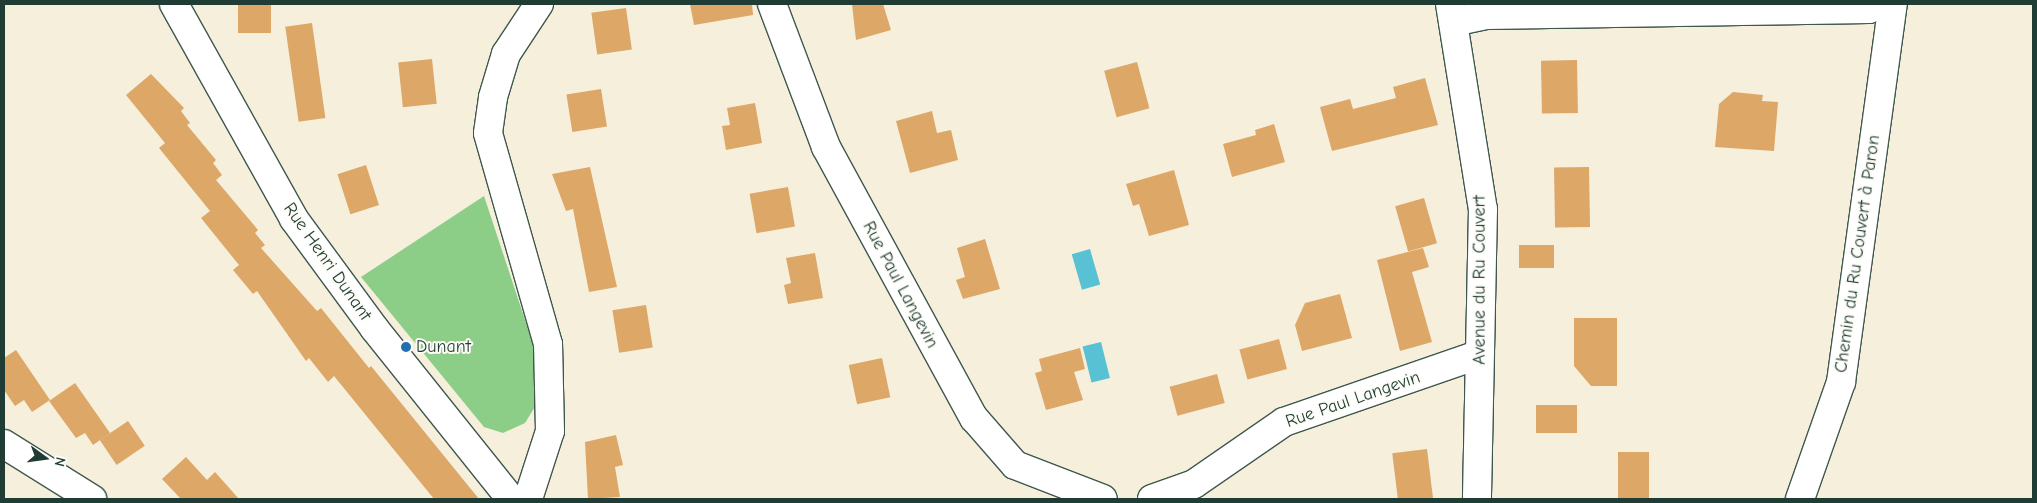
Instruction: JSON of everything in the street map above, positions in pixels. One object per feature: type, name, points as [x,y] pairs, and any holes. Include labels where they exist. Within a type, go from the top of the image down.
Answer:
[{"type":"street","name":"Rue Henri Dunant","points":[[174,4],[294,219],[511,499]]},
{"type":"street","points":[[528,499],[550,431],[548,344],[488,133],[492,97],[506,54],[539,4]]},
{"type":"street","name":"Rue Paul Langevin","points":[[772,4],[826,147],[974,418],[1015,465],[1103,499]]},
{"type":"street","points":[[1452,13],[1487,15],[1869,9],[1878,4]]},
{"type":"street","name":"Chemin du Ru Couvert à Paron","points":[[1800,499],[1841,382],[1893,4]]},
{"type":"street","name":"Avenue du Ru Couvert","points":[[1452,13],[1484,209],[1477,499]]},
{"type":"street","name":"Rue Paul Langevin","points":[[1152,499],[1194,484],[1284,422],[1480,354]]},
{"type":"street","points":[[4,444],[92,499]]},
{"type":"green space","points":[[484,196],[533,344],[536,405],[525,423],[503,433],[484,427],[361,277]]},
{"type":"water","points":[[1090,249],[1100,285],[1082,290],[1072,254]]},
{"type":"water","points":[[1101,342],[1110,378],[1092,382],[1083,347]]},
{"type":"building","points":[[238,4],[271,4],[271,33],[238,33]]},
{"type":"building","points":[[690,4],[752,4],[753,15],[694,25]]},
{"type":"building","points":[[852,4],[883,4],[891,30],[856,40]]},
{"type":"building","points":[[626,8],[632,50],[597,54],[591,13]]},
{"type":"building","points":[[312,23],[325,118],[299,122],[285,27]]},
{"type":"building","points":[[432,59],[437,104],[403,107],[398,63]]},
{"type":"building","points":[[1577,60],[1578,113],[1542,114],[1541,61]]},
{"type":"building","points":[[1137,62],[1149,108],[1117,117],[1104,71]]},
{"type":"building","points":[[151,74],[184,108],[181,111],[190,123],[187,125],[216,160],[213,163],[222,175],[216,180],[258,230],[255,233],[265,245],[261,248],[317,311],[321,308],[369,368],[371,366],[479,499],[434,499],[334,376],[328,382],[309,358],[306,361],[257,291],[253,294],[233,270],[239,265],[201,218],[210,211],[159,148],[165,143],[126,95]]},
{"type":"building","points":[[1425,78],[1438,125],[1332,151],[1320,107],[1350,99],[1353,109],[1396,98],[1393,87]]},
{"type":"building","points":[[601,89],[607,127],[572,132],[566,94]]},
{"type":"building","points":[[1733,92],[1763,95],[1762,101],[1778,102],[1774,151],[1715,147],[1719,104]]},
{"type":"building","points":[[755,103],[762,143],[726,150],[722,126],[730,125],[727,108]]},
{"type":"building","points":[[932,111],[937,133],[951,130],[958,160],[910,173],[896,121]]},
{"type":"building","points":[[1274,124],[1285,162],[1232,177],[1223,144],[1256,135],[1255,130]]},
{"type":"building","points":[[366,165],[379,205],[350,214],[337,174]]},
{"type":"building","points":[[590,167],[617,287],[589,292],[573,209],[566,211],[552,174]]},
{"type":"building","points":[[1589,167],[1590,227],[1555,228],[1554,168]]},
{"type":"building","points":[[1174,170],[1189,225],[1149,236],[1139,204],[1133,206],[1126,184]]},
{"type":"building","points":[[788,187],[795,226],[757,233],[750,194]]},
{"type":"building","points":[[1424,198],[1437,243],[1408,251],[1395,206]]},
{"type":"building","points":[[985,239],[1000,289],[963,299],[956,280],[965,277],[957,248]]},
{"type":"building","points":[[1519,245],[1554,245],[1554,268],[1519,268]]},
{"type":"building","points":[[1423,248],[1429,267],[1412,272],[1432,342],[1400,351],[1377,260]]},
{"type":"building","points":[[815,253],[823,298],[788,304],[784,285],[791,283],[786,258]]},
{"type":"building","points":[[1340,294],[1352,338],[1302,351],[1295,325],[1305,303]]},
{"type":"building","points":[[646,305],[653,347],[619,353],[612,310]]},
{"type":"building","points":[[1574,318],[1617,318],[1617,386],[1591,386],[1574,366]]},
{"type":"building","points":[[1279,339],[1287,369],[1247,380],[1239,350]]},
{"type":"building","points":[[1080,348],[1085,369],[1074,372],[1083,400],[1046,410],[1035,373],[1042,371],[1039,359]]},
{"type":"building","points":[[16,350],[50,400],[32,412],[24,400],[15,406],[4,390],[4,358]]},
{"type":"building","points":[[882,358],[890,397],[857,404],[849,365]]},
{"type":"building","points":[[1217,374],[1225,403],[1177,416],[1170,387]]},
{"type":"building","points":[[75,383],[110,433],[93,445],[85,433],[76,438],[49,401]]},
{"type":"building","points":[[1536,405],[1577,405],[1577,433],[1536,433]]},
{"type":"building","points":[[128,421],[145,446],[117,465],[100,440]]},
{"type":"building","points":[[616,435],[623,465],[615,467],[620,497],[588,499],[585,442]]},
{"type":"building","points":[[1427,449],[1433,499],[1398,499],[1392,453]]},
{"type":"building","points":[[1618,452],[1649,452],[1649,499],[1618,499]]},
{"type":"building","points":[[186,457],[207,480],[215,472],[239,499],[181,499],[162,479]]},
{"type":"place","name":"Dunant","points":[[406,347]]}]
